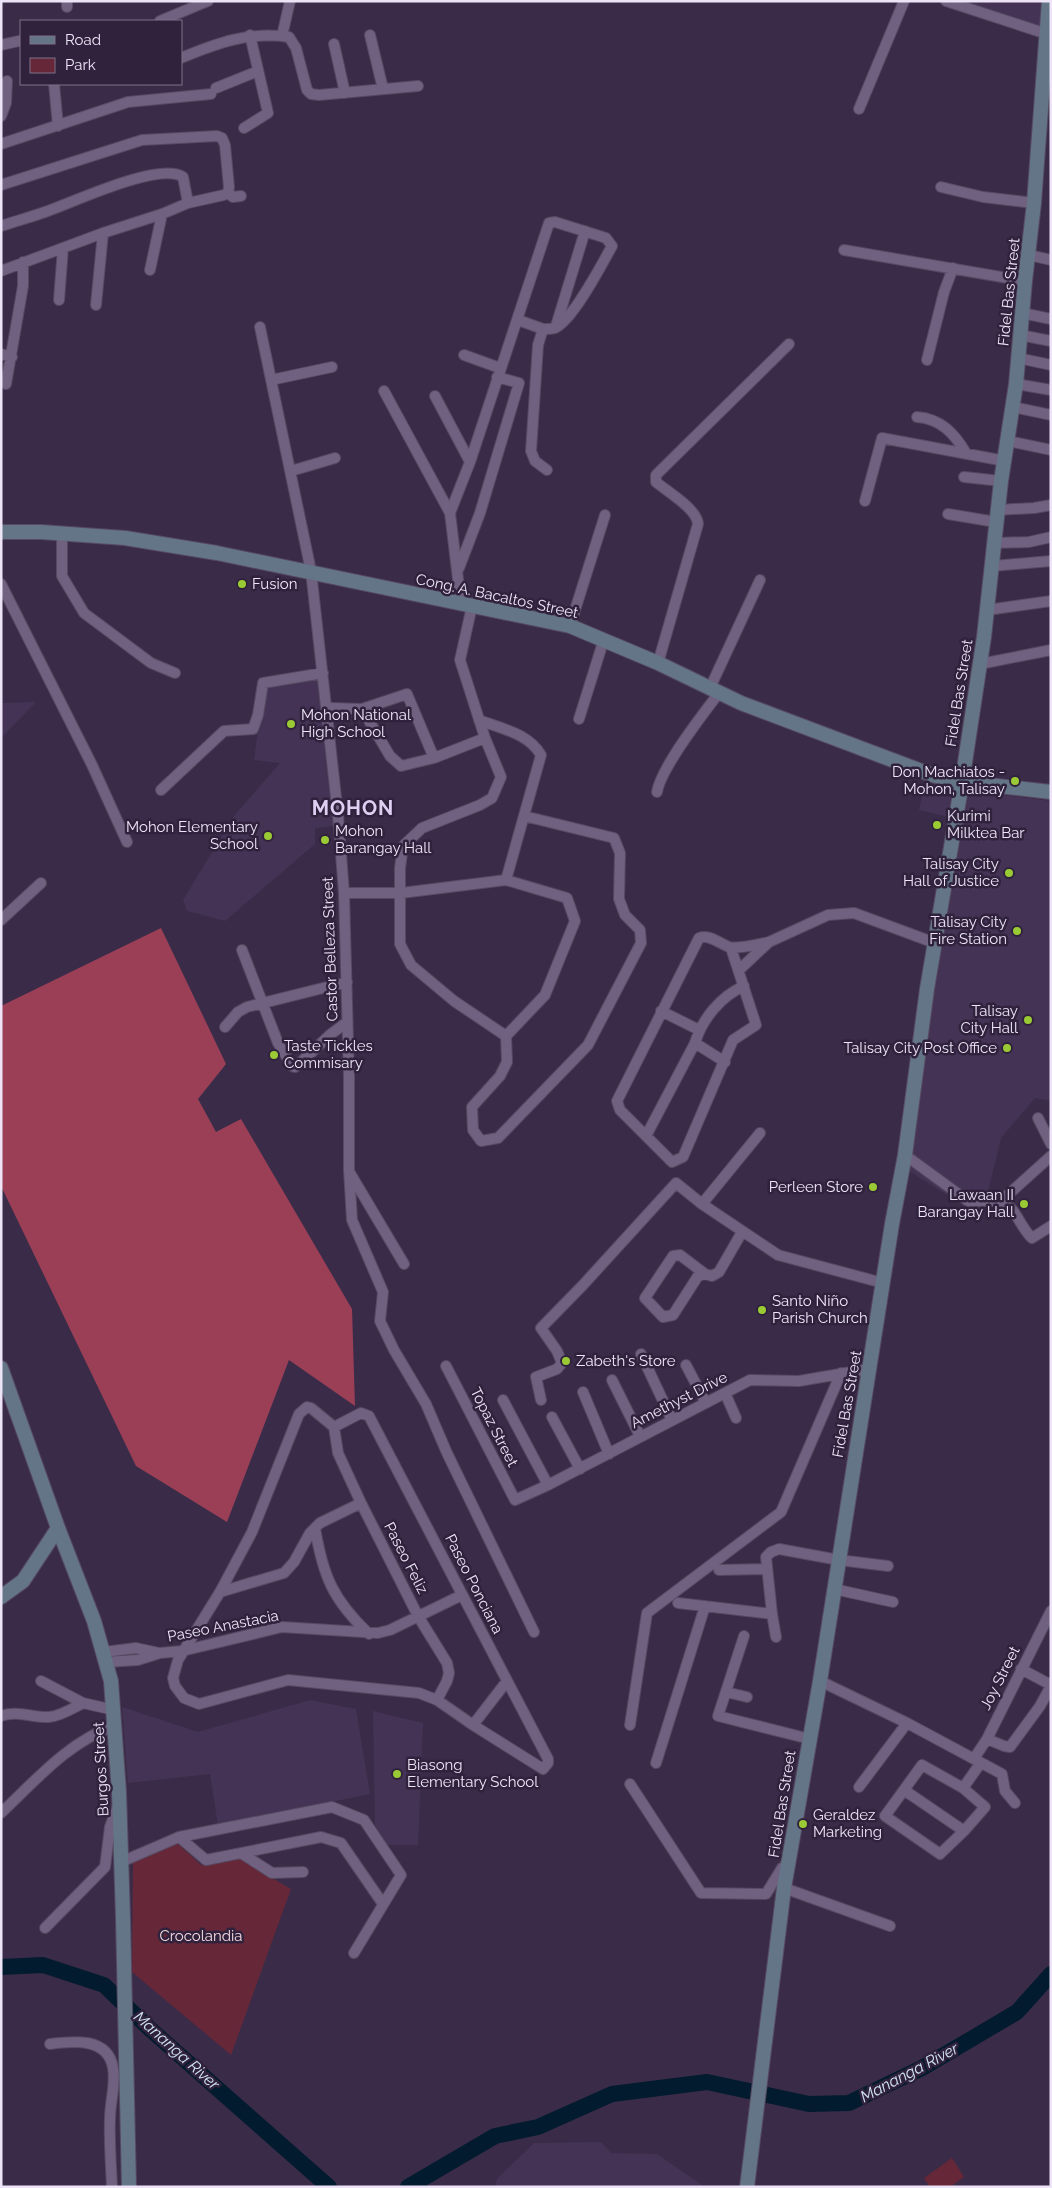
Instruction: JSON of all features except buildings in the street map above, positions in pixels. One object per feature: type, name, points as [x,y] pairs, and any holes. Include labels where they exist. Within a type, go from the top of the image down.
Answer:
[{"type":"street","points":[[162,20],[208,1]]},
{"type":"street","points":[[282,36],[290,1]]},
{"type":"street","points":[[858,109],[904,1]]},
{"type":"street","points":[[946,1],[1047,34]]},
{"type":"street","name":"Fidel Bas Street","points":[[747,2187],[771,1980],[784,1888],[820,1681],[892,1224],[905,1155],[935,943],[980,664],[993,566],[1001,481],[1016,384],[1034,203],[1049,1]]},
{"type":"street","points":[[244,128],[268,114],[250,35]]},
{"type":"street","points":[[182,58],[234,38],[250,35],[282,36],[288,37],[296,48],[307,90],[311,94],[319,95],[418,86]]},
{"type":"street","points":[[370,35],[383,89]]},
{"type":"street","points":[[1,45],[19,41]]},
{"type":"street","points":[[334,44],[345,93]]},
{"type":"street","points":[[1,144],[128,102],[214,91],[258,71]]},
{"type":"street","points":[[1,116],[6,103],[7,81]]},
{"type":"street","points":[[54,85],[58,126]]},
{"type":"street","points":[[1,185],[142,140],[217,136],[222,138],[225,145],[228,193],[233,197],[241,196]]},
{"type":"street","points":[[1,226],[45,212],[131,179],[158,174],[177,174],[183,177],[188,202]]},
{"type":"street","points":[[940,187],[983,197],[1034,203]]},
{"type":"street","points":[[1,271],[103,233],[162,214],[188,202],[228,193]]},
{"type":"street","points":[[150,270],[162,214]]},
{"type":"street","points":[[450,513],[470,462],[549,223],[555,222],[606,238],[612,246],[588,287],[567,317],[555,328],[543,329],[518,320]]},
{"type":"street","points":[[555,328],[585,231]]},
{"type":"street","points":[[96,305],[103,233]]},
{"type":"street","points":[[58,300],[63,248]]},
{"type":"street","points":[[844,250],[1025,281]]},
{"type":"street","points":[[1029,255],[1051,260]]},
{"type":"street","points":[[6,384],[23,286],[23,262]]},
{"type":"street","points":[[927,360],[944,292],[953,268]]},
{"type":"street","points":[[1022,313],[1051,319]]},
{"type":"street","name":"Castor Belleza Street","points":[[260,326],[311,571],[338,815],[344,894],[349,1170],[352,1220],[383,1292],[380,1321],[394,1350],[426,1404],[447,1453],[534,1632]]},
{"type":"street","points":[[543,329],[538,345],[531,450],[535,461],[547,470]]},
{"type":"street","points":[[1020,335],[1051,341]]},
{"type":"street","points":[[658,663],[698,524],[698,517],[656,482],[656,475],[789,344]]},
{"type":"street","points":[[1,354],[12,357]]},
{"type":"street","points":[[464,355],[520,382],[534,386]]},
{"type":"street","points":[[1018,358],[1051,365]]},
{"type":"street","points":[[271,380],[332,368]]},
{"type":"street","points":[[458,571],[480,513],[520,382]]},
{"type":"street","points":[[1016,384],[1051,390]]},
{"type":"street","points":[[384,391],[450,513],[458,571],[466,605],[460,660],[485,738],[501,777],[492,798],[480,805],[422,828],[403,846],[400,868],[400,944],[411,965],[454,1001],[506,1036]]},
{"type":"street","points":[[435,396],[470,462]]},
{"type":"street","points":[[1013,407],[1051,415]]},
{"type":"street","points":[[917,417],[933,419],[942,423],[959,441],[966,453]]},
{"type":"street","points":[[865,501],[882,438],[1005,461]]},
{"type":"street","points":[[1008,441],[1051,450]]},
{"type":"street","points":[[291,470],[335,458]]},
{"type":"street","points":[[964,477],[1001,481]]},
{"type":"street","points":[[948,514],[997,516],[1051,505]]},
{"type":"street","points":[[570,626],[605,514]]},
{"type":"street","name":"Cong. A. Bacaltos Street","points":[[1,532],[125,538],[311,571],[570,626],[604,639],[714,690],[873,754],[932,775],[962,782],[1051,792]]},
{"type":"street","points":[[62,534],[62,576],[84,614],[151,663],[175,673]]},
{"type":"street","points":[[995,543],[1029,542],[1051,537]]},
{"type":"street","points":[[993,566],[1051,561]]},
{"type":"street","points":[[657,792],[659,781],[714,690],[760,580]]},
{"type":"street","points":[[1,584],[92,765],[128,842]]},
{"type":"street","points":[[987,610],[1051,601]]},
{"type":"street","points":[[579,719],[604,639]]},
{"type":"street","points":[[980,664],[1051,650]]},
{"type":"street","points":[[161,790],[224,731],[253,729],[258,715],[263,683],[323,674]]},
{"type":"street","points":[[332,708],[362,709],[408,694],[434,758]]},
{"type":"street","points":[[362,709],[374,732],[396,764],[406,766],[434,758],[485,738]]},
{"type":"street","points":[[479,720],[527,738],[535,745],[541,755],[506,880]]},
{"type":"street","points":[[344,894],[401,893],[506,880],[567,898],[575,921],[545,995],[506,1036],[507,1062],[500,1076],[472,1107],[474,1130],[481,1141],[498,1138],[588,1044],[641,943],[640,930],[625,915],[619,899],[620,853],[614,838],[524,816]]},
{"type":"street","points":[[1,920],[41,883]]},
{"type":"street","points":[[731,948],[756,1025],[734,1040],[682,1159],[674,1162],[670,1161],[620,1110],[617,1101],[699,938],[705,937],[716,940],[731,948],[769,942],[828,915],[849,913],[868,917],[935,943]]},
{"type":"street","points":[[738,970],[769,942]]},
{"type":"street","points":[[242,950],[278,1043],[287,1061],[294,1067],[300,1064],[330,1034],[347,1022]]},
{"type":"street","points":[[225,1027],[242,1010],[347,982]]},
{"type":"street","points":[[646,1136],[695,1043],[699,1030],[723,999],[744,986]]},
{"type":"street","points":[[661,1011],[699,1030]]},
{"type":"street","points":[[695,1043],[725,1062]]},
{"type":"street","points":[[1038,1118],[1051,1144]]},
{"type":"street","points":[[702,1204],[760,1133]]},
{"type":"street","points":[[905,1155],[968,1201],[1001,1200],[1014,1210],[1018,1221],[1032,1238],[1051,1226]]},
{"type":"street","points":[[1001,1200],[1051,1156]]},
{"type":"street","points":[[349,1170],[404,1264]]},
{"type":"street","points":[[541,1400],[536,1377],[557,1370],[562,1363],[557,1351],[540,1328],[583,1285],[676,1183],[702,1204],[778,1255],[883,1282]]},
{"type":"street","points":[[705,1274],[698,1276],[694,1280],[673,1315],[668,1317],[663,1317],[645,1298],[673,1256],[680,1255],[705,1274],[712,1276],[719,1272],[742,1232]]},
{"type":"street","points":[[641,1354],[672,1420]]},
{"type":"street","points":[[686,1365],[706,1403]]},
{"type":"street","name":"Topaz Street","points":[[446,1366],[515,1500]]},
{"type":"street","name":"Burgos Street","points":[[1,1368],[106,1657],[111,1681],[119,1804],[129,2187]]},
{"type":"street","name":"Amethyst Drive","points":[[515,1500],[548,1486],[640,1436],[750,1380],[799,1381],[869,1370]]},
{"type":"street","points":[[630,1725],[647,1613],[781,1512],[841,1373]]},
{"type":"street","points":[[612,1380],[640,1436]]},
{"type":"street","points":[[583,1392],[610,1454]]},
{"type":"street","points":[[725,1393],[736,1418]]},
{"type":"street","points":[[503,1400],[548,1486]]},
{"type":"street","points":[[334,1427],[311,1408],[307,1408],[299,1414],[252,1532],[220,1592],[182,1652],[174,1671],[175,1686],[184,1698],[199,1704],[288,1680],[419,1693],[437,1700],[474,1725],[507,1681]]},
{"type":"street","name":"Paseo Ponciana","points":[[334,1427],[361,1413],[369,1416],[548,1759],[546,1766],[543,1769],[539,1768],[474,1725]]},
{"type":"street","points":[[552,1417],[580,1468]]},
{"type":"street","name":"Paseo Feliz","points":[[334,1427],[338,1453],[361,1503],[418,1616],[447,1663],[449,1673],[447,1681],[437,1700]]},
{"type":"street","points":[[220,1592],[284,1573],[294,1562],[310,1533],[320,1523],[361,1503]]},
{"type":"street","points":[[1,1597],[23,1581],[58,1528]]},
{"type":"street","points":[[315,1528],[320,1558],[331,1588],[350,1616],[369,1634]]},
{"type":"street","points":[[776,1637],[766,1569],[766,1557],[771,1552],[779,1549],[839,1560],[888,1566]]},
{"type":"street","points":[[719,1570],[766,1569]]},
{"type":"street","points":[[834,1589],[893,1602]]},
{"type":"street","name":"Paseo Anastacia","points":[[106,1657],[136,1648],[160,1653],[182,1652],[282,1627],[369,1634],[390,1630],[462,1595]]},
{"type":"street","points":[[678,1602],[772,1614]]},
{"type":"street","points":[[656,1763],[705,1606]]},
{"type":"street","name":"Joy Street","points":[[962,1788],[1051,1611]]},
{"type":"street","points":[[744,1636],[718,1716],[810,1739]]},
{"type":"street","points":[[987,1738],[1010,1747],[1040,1706],[1051,1686],[1021,1669]]},
{"type":"street","points":[[41,1681],[83,1703],[114,1710]]},
{"type":"street","points":[[820,1681],[907,1723],[1002,1774],[1005,1791],[1015,1803]]},
{"type":"street","points":[[726,1692],[747,1697]]},
{"type":"street","points":[[1,1716],[13,1714],[50,1717],[64,1713],[83,1703]]},
{"type":"street","points":[[859,1787],[907,1723]]},
{"type":"street","points":[[1,1813],[52,1764],[82,1741],[114,1726]]},
{"type":"street","points":[[922,1765],[962,1788],[985,1807],[964,1832],[940,1854],[885,1816],[904,1790],[922,1765]]},
{"type":"street","points":[[630,1784],[701,1893],[766,1894],[782,1868],[789,1863]]},
{"type":"street","points":[[904,1790],[964,1832]]},
{"type":"street","points":[[46,1928],[105,1867],[110,1827],[119,1804]]},
{"type":"street","points":[[121,1862],[179,1837],[332,1807],[364,1820],[400,1875],[354,1953]]},
{"type":"street","points":[[179,1837],[206,1860],[321,1837],[332,1839],[341,1842],[383,1904]]},
{"type":"street","points":[[241,1853],[272,1873],[303,1872]]},
{"type":"street","points":[[784,1888],[890,1926]]},
{"type":"street","points":[[50,2044],[74,2040],[89,2042],[101,2048],[110,2060],[113,2069],[110,2118],[112,2187]]},
{"type":"shaded area","points":[[958,1],[1044,1],[1042,30]]},
{"type":"shaded area","name":"Mohon Elementary School","points":[[319,679],[326,759],[335,826],[315,828],[315,844],[225,921],[187,911],[183,900],[234,816],[280,763],[254,760],[263,688]]},
{"type":"shaded area","points":[[36,702],[1,738],[1,703]]},
{"type":"shaded area","points":[[926,779],[956,786],[949,817],[919,810]]},
{"type":"shaded area","points":[[966,790],[1051,801],[1051,1101],[1035,1098],[1001,1138],[982,1217],[906,1169]]},
{"type":"shaded area","points":[[161,928],[226,1064],[198,1099],[216,1132],[241,1119],[352,1309],[355,1406],[289,1360],[227,1522],[136,1466],[1,1186],[1,1006]]},
{"type":"shaded area","points":[[310,1700],[356,1709],[370,1794],[218,1825],[210,1774],[128,1783],[122,1707],[198,1732]]},
{"type":"shaded area","name":"Biasong Elementary School","points":[[373,1711],[423,1723],[418,1845],[387,1845],[375,1825]]},
{"type":"shaded area","points":[[601,2142],[611,2153],[657,2154],[705,2187],[495,2187],[497,2179],[534,2143]]},
{"type":"green space","name":"Crocolandia","points":[[177,1843],[201,1865],[236,1857],[291,1889],[231,2055],[132,1972],[133,1861]]},
{"type":"green space","points":[[952,2158],[964,2177],[950,2187],[930,2187],[924,2178]]},
{"type":"waterway","name":"Mananga River","points":[[1,1967],[43,1965],[104,1985],[150,2029],[329,2187]]},
{"type":"waterway","name":"Mananga River","points":[[408,2187],[495,2136],[538,2127],[612,2094],[707,2082],[809,2104],[849,2103],[922,2068],[1017,2012],[1051,1974]]},
{"type":"place","name":"Fusion","points":[[242,584]]},
{"type":"place","name":"Mohon National High School","points":[[291,724]]},
{"type":"place","name":"Don Machiatos - Mohon, Talisay","points":[[1015,781]]},
{"type":"place","name":"Kurimi Milktea Bar","points":[[937,825]]},
{"type":"place","name":"Mohon Elementary School","points":[[268,836]]},
{"type":"place","name":"Mohon Barangay Hall","points":[[325,840]]},
{"type":"place","name":"Talisay City Hall of Justice","points":[[1009,873]]},
{"type":"place","name":"Talisay City Fire Station","points":[[1017,931]]},
{"type":"place","name":"Talisay City Hall","points":[[1028,1020]]},
{"type":"place","name":"Talisay City Post Office","points":[[1007,1048]]},
{"type":"place","name":"Taste Tickles Commisary","points":[[274,1055]]},
{"type":"place","name":"Perleen Store","points":[[873,1187]]},
{"type":"place","name":"Lawaan II Barangay Hall","points":[[1024,1204]]},
{"type":"place","name":"Santo Niño Parish Church","points":[[762,1310]]},
{"type":"place","name":"Zabeth's Store","points":[[566,1361]]},
{"type":"place","name":"Biasong Elementary School","points":[[397,1774]]},
{"type":"place","name":"Geraldez Marketing","points":[[803,1824]]},
{"type":"district","name":"MOHON","points":[[353,808]]}]
